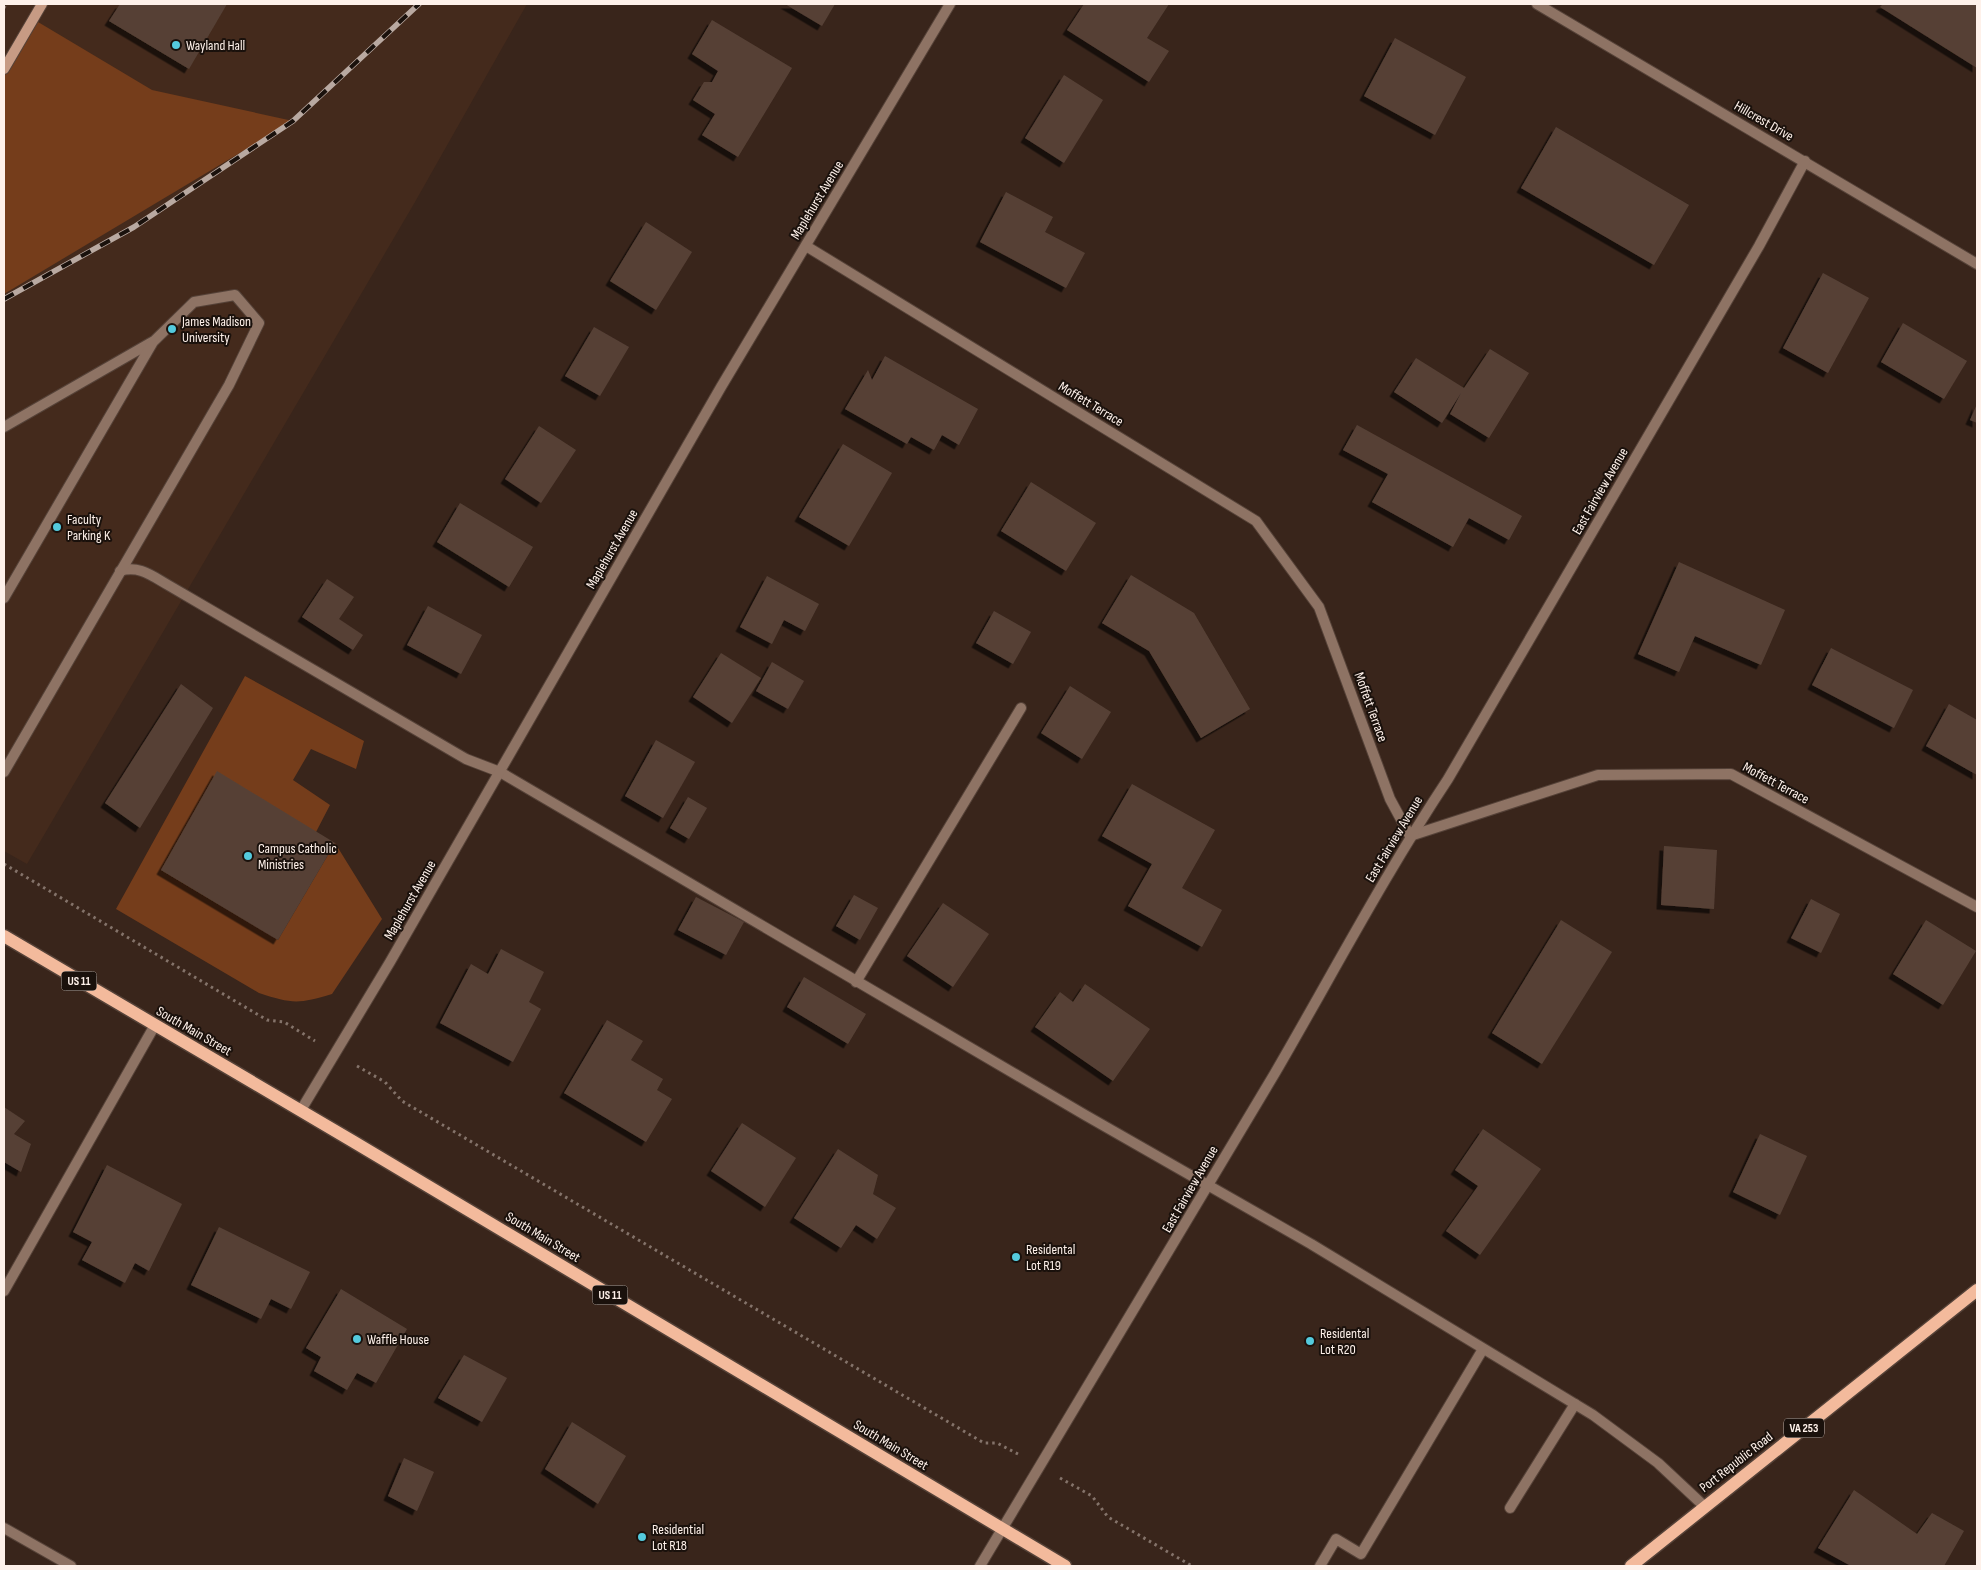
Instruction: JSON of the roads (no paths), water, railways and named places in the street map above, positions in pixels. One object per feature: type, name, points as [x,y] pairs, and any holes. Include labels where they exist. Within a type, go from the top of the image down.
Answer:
[{"type":"main road","name":"South Main Street","points":[[4,936],[301,1110],[1065,1566]]},
{"type":"main road","name":"Port Republic Road","points":[[1635,1565],[1704,1506],[1977,1290]]},
{"type":"street","points":[[4,69],[42,4]]},
{"type":"street","name":"Maplehurst Avenue","points":[[301,1110],[500,772],[721,388],[950,4]]},
{"type":"street","name":"Hillcrest Drive","points":[[1537,4],[1977,264]]},
{"type":"street","name":"East Fairview Avenue","points":[[980,1566],[1209,1185],[1410,836],[1458,762],[1759,246],[1805,161]]},
{"type":"street","name":"Moffett Terrace","points":[[806,246],[1256,521],[1319,607],[1390,799],[1410,836],[1598,775],[1731,774],[1977,906]]},
{"type":"street","points":[[4,426],[153,342],[194,302],[236,295],[259,324],[228,385],[4,772]]},
{"type":"street","points":[[4,598],[153,342]]},
{"type":"street","points":[[120,571],[127,568],[140,569],[466,759],[500,772],[1084,1116],[1209,1185],[1319,1249],[1575,1404],[1633,1443],[1658,1463],[1704,1506]]},
{"type":"street","points":[[856,982],[1022,708]]},
{"type":"street","points":[[4,1291],[155,1025]]},
{"type":"street","points":[[1320,1566],[1336,1539],[1361,1554],[1484,1348]]},
{"type":"street","points":[[1510,1508],[1575,1404]]},
{"type":"street","points":[[4,1528],[70,1566]]},
{"type":"railway","points":[[4,299],[134,227],[293,121],[419,4]]},
{"type":"place","name":"Wayland Hall","points":[[176,45]]},
{"type":"place","name":"James Madison University","points":[[172,329]]},
{"type":"place","name":"Faculty Parking K","points":[[57,527]]},
{"type":"place","name":"Campus Catholic Ministries","points":[[248,856]]},
{"type":"place","name":"Residental Lot R19","points":[[1016,1257]]},
{"type":"place","name":"Waffle House","points":[[357,1339]]},
{"type":"place","name":"Residental Lot R20","points":[[1310,1341]]},
{"type":"place","name":"Residential Lot R18","points":[[642,1537]]}]
